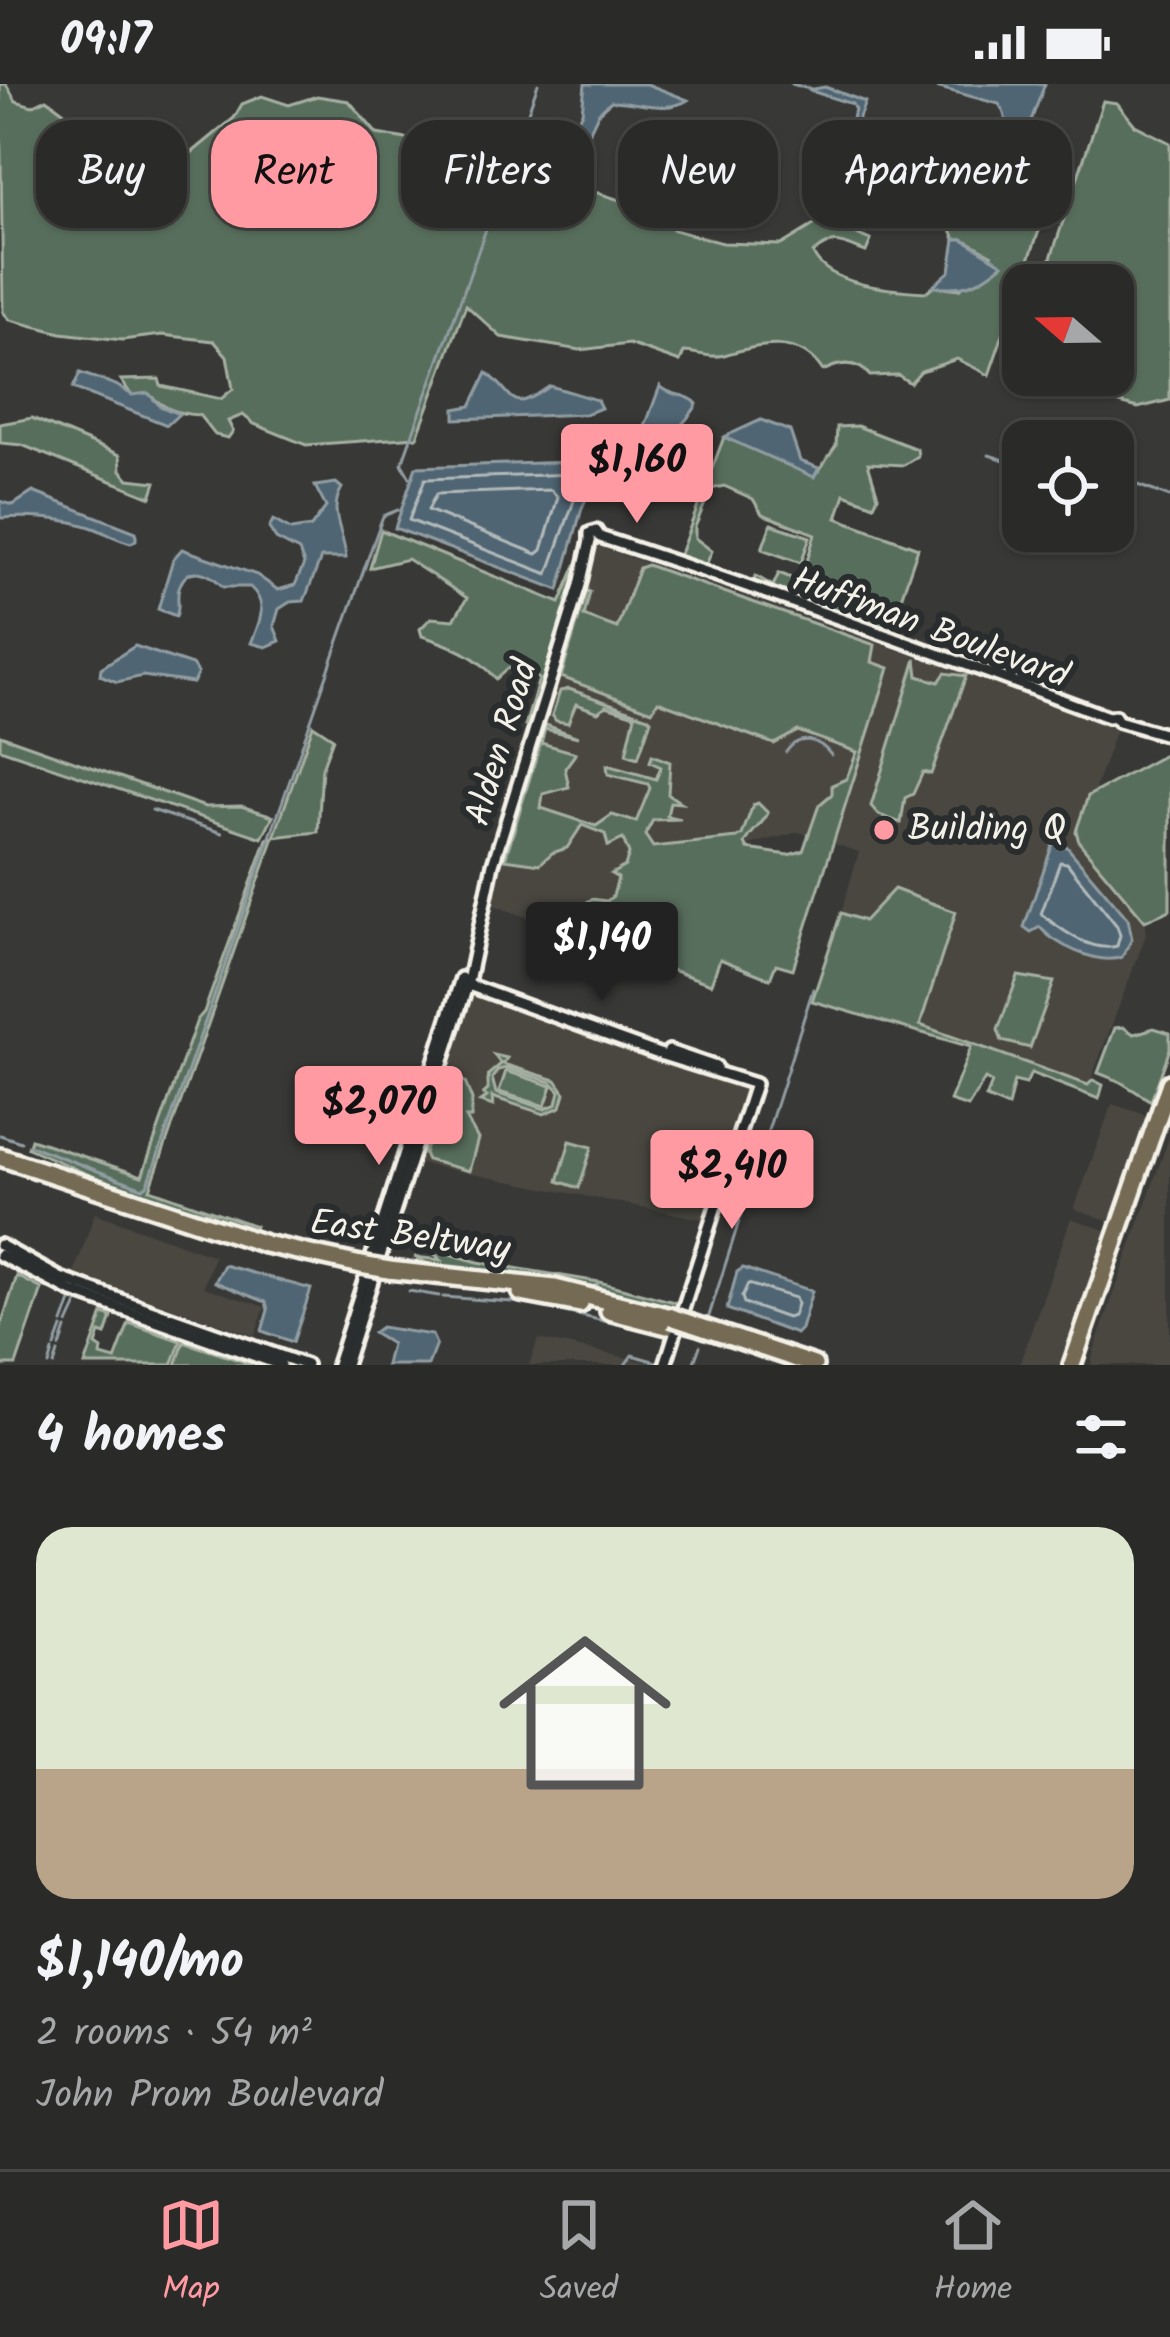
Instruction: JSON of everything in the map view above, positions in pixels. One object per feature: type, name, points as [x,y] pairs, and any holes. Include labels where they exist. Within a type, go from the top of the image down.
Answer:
[{"type":"highway","points":[[1072,1365],[1170,1084]]},
{"type":"highway","points":[[1081,1365],[1170,1110]]},
{"type":"highway","name":"East Beltway","points":[[3,1163],[257,1252],[388,1274],[555,1288],[670,1321],[783,1365]]},
{"type":"highway","name":"East Beltway","points":[[690,1328],[814,1365]]},
{"type":"street","name":"Huffman Boulevard","points":[[595,543],[843,628],[910,646],[1170,739]]},
{"type":"street","name":"Alden Road","points":[[341,1365],[465,984],[497,850],[595,543]]},
{"type":"street","points":[[465,984],[754,1084],[665,1365]]},
{"type":"street","points":[[0,1245],[61,1278],[306,1365]]},
{"type":"street","points":[[0,1255],[78,1294],[281,1365]]},
{"type":"shaded area","points":[[597,546],[1117,726],[1079,836],[1141,897],[1146,935],[1089,1085],[920,1024],[864,921],[841,913],[859,852],[799,832],[685,862],[648,962],[488,903]]},
{"type":"shaded area","points":[[469,991],[749,1088],[707,1220],[416,1163]]},
{"type":"shaded area","points":[[1112,1104],[1149,1116],[1112,1222],[1074,1209]]},
{"type":"shaded area","points":[[1170,1135],[1170,1365],[1091,1365],[1094,1350]]},
{"type":"shaded area","points":[[95,1213],[214,1256],[204,1287],[265,1307],[255,1336],[74,1273]]},
{"type":"shaded area","points":[[1071,1218],[1108,1231],[1062,1365],[1019,1365]]},
{"type":"shaded area","points":[[538,1339],[661,1365],[529,1365]]},
{"type":"green space","points":[[0,84],[6,84],[16,101],[32,106],[47,99],[69,120],[36,120],[36,228],[187,228],[187,157],[211,137],[211,228],[377,228],[377,134],[401,138],[401,228],[594,228],[594,192],[618,199],[618,228],[672,228],[722,243],[781,245],[809,228],[851,228],[850,232],[871,240],[866,252],[834,243],[813,253],[821,264],[846,279],[926,292],[933,286],[960,289],[992,255],[955,239],[950,228],[1040,228],[1027,264],[1002,264],[1002,338],[989,375],[957,359],[921,371],[910,383],[898,375],[870,376],[848,364],[823,371],[802,351],[778,345],[719,356],[684,352],[680,362],[629,344],[580,350],[501,337],[466,305],[417,437],[306,445],[243,415],[228,421],[233,431],[228,438],[215,435],[199,415],[171,410],[148,393],[132,396],[121,380],[159,379],[161,386],[221,399],[233,389],[227,356],[214,341],[162,335],[122,340],[61,333],[10,320],[3,312]]},
{"type":"green space","points":[[262,96],[289,105],[317,96],[349,101],[365,120],[232,120],[242,104]]},
{"type":"green space","points":[[1103,101],[1117,103],[1135,125],[1170,143],[1170,400],[1138,408],[1105,399],[1134,396],[1134,264],[1049,264],[1061,228],[1072,228],[1072,195]]},
{"type":"green space","points":[[32,418],[120,455],[121,470],[129,479],[156,482],[151,497],[22,445],[0,443],[0,424]]},
{"type":"green space","points":[[857,426],[917,449],[918,456],[904,465],[868,463],[878,496],[874,505],[845,494],[837,518],[918,548],[889,633],[855,621],[857,614],[843,609],[840,616],[752,584],[756,576],[773,586],[779,573],[801,582],[815,534],[762,514],[753,499],[724,486],[711,489],[695,527],[695,538],[712,551],[706,565],[678,559],[724,437],[818,472],[836,446],[837,427]]},
{"type":"green space","points":[[771,524],[810,537],[801,563],[762,549]]},
{"type":"green space","points":[[381,530],[560,603],[585,544],[530,728],[525,726],[539,679],[508,668],[496,679],[472,657],[422,636],[420,629],[431,618],[454,620],[467,598],[407,559],[370,568]]},
{"type":"green space","points":[[647,565],[875,645],[872,662],[889,668],[793,969],[776,964],[770,979],[720,959],[711,984],[604,946],[612,923],[579,912],[592,899],[607,901],[613,896],[618,878],[611,874],[625,866],[629,854],[623,839],[608,846],[605,834],[582,825],[567,848],[540,864],[505,859],[546,725],[578,737],[545,729],[541,743],[576,753],[565,768],[569,787],[543,794],[541,808],[596,826],[612,815],[636,822],[650,788],[608,774],[607,765],[656,779],[661,767],[650,762],[652,755],[670,762],[668,794],[681,803],[670,802],[667,816],[681,819],[653,820],[645,835],[653,847],[737,838],[758,803],[768,813],[747,839],[748,849],[788,855],[803,851],[819,805],[832,794],[832,785],[846,779],[857,752],[798,731],[774,744],[658,701],[652,711],[561,677],[587,591],[584,616],[617,628],[639,568]]},
{"type":"green space","points":[[916,659],[918,676],[939,682],[945,673],[966,676],[931,774],[923,772],[913,794],[905,798],[901,823],[879,815],[871,806]]},
{"type":"green space","points":[[569,689],[651,720],[638,758],[626,754],[635,715],[606,706],[598,712],[576,704],[568,723],[556,721],[552,715],[560,691]]},
{"type":"green space","points":[[313,725],[333,738],[322,768],[318,832],[274,837]]},
{"type":"green space","points":[[0,735],[205,807],[241,806],[273,816],[262,838],[0,749]]},
{"type":"green space","points":[[1170,752],[1170,910],[1145,921],[1079,842],[1076,831],[1088,796]]},
{"type":"green space","points":[[274,837],[150,1189],[255,1226],[252,1233],[220,1224],[209,1213],[159,1201],[134,1189],[126,1191],[28,1148],[31,1139],[142,1176],[267,839]]},
{"type":"green space","points":[[894,889],[956,912],[920,1025],[1088,1085],[1093,1080],[1103,1085],[1099,1099],[1031,1073],[1026,1084],[1014,1081],[1008,1107],[986,1098],[992,1083],[985,1079],[968,1107],[950,1101],[971,1047],[812,1001],[841,913],[864,921]]},
{"type":"green space","points":[[1018,976],[1054,982],[1030,1048],[1002,1041],[998,1030]]},
{"type":"green space","points":[[1115,1028],[1134,1034],[1154,1028],[1170,1033],[1170,1049],[1151,1101],[1098,1073]]},
{"type":"green space","points":[[494,1055],[507,1058],[503,1064],[556,1080],[565,1093],[561,1107],[544,1114],[492,1097],[493,1106],[480,1102],[487,1097],[483,1094],[488,1090],[488,1075],[501,1064]],"holes":[[[506,1068],[551,1082],[560,1091],[557,1104],[545,1109],[496,1093],[492,1078]]]},
{"type":"green space","points":[[506,1071],[552,1086],[545,1106],[499,1092]]},
{"type":"green space","points":[[446,1073],[465,1082],[472,1100],[471,1118],[466,1118],[478,1139],[469,1171],[427,1160],[424,1154],[434,1121],[442,1112],[452,1113],[436,1105]]},
{"type":"green space","points":[[570,1141],[592,1147],[579,1188],[558,1181]]},
{"type":"green space","points":[[428,1248],[478,1262],[599,1282],[682,1304],[673,1308],[601,1291],[597,1285],[588,1289],[431,1265],[414,1257],[441,1260]]},
{"type":"green space","points":[[17,1276],[42,1289],[16,1365],[0,1365],[0,1328]]},
{"type":"green space","points":[[103,1314],[112,1317],[106,1335],[100,1333],[96,1345],[102,1349],[101,1356],[115,1360],[129,1323],[181,1341],[172,1365],[85,1365]]},
{"type":"green space","points":[[184,1342],[251,1364],[176,1365]]},
{"type":"water","points":[[585,84],[647,84],[688,100],[661,106],[611,101],[594,122],[577,120]]},
{"type":"water","points":[[925,84],[1045,84],[1031,120],[1005,120],[999,104]]},
{"type":"water","points":[[825,87],[865,102],[858,120],[851,120],[852,104],[808,90]]},
{"type":"water","points":[[955,239],[963,239],[1003,264],[971,284],[933,286],[950,271]]},
{"type":"water","points":[[80,373],[132,395],[148,393],[160,406],[179,414],[167,425],[73,388]]},
{"type":"water","points":[[487,373],[520,401],[550,386],[597,400],[601,408],[586,414],[455,419],[455,409],[471,406]]},
{"type":"water","points":[[660,386],[697,404],[672,440],[643,432]]},
{"type":"water","points":[[761,420],[790,431],[800,461],[819,468],[814,477],[724,437]]},
{"type":"water","points":[[599,461],[559,590],[395,528],[416,467]]},
{"type":"water","points":[[336,483],[342,488],[336,514],[346,558],[321,558],[304,601],[279,609],[274,626],[280,641],[266,647],[251,643],[261,607],[250,587],[223,587],[201,572],[189,574],[180,585],[176,616],[158,609],[173,559],[182,549],[257,575],[278,590],[295,585],[304,564],[299,551],[276,539],[269,528],[273,520],[291,530],[311,527],[326,507],[315,486]]},
{"type":"water","points":[[33,492],[136,532],[136,540],[131,543],[61,520],[0,518],[0,501],[13,505]]},
{"type":"water","points":[[135,646],[192,665],[198,673],[193,683],[143,676],[117,682],[100,675],[101,668]]},
{"type":"water","points":[[1062,841],[1128,919],[1132,939],[1122,957],[1088,956],[1040,927],[1031,932],[1024,927],[1053,843]]},
{"type":"water","points":[[224,1265],[311,1289],[293,1342],[262,1331],[266,1302],[215,1282]]},
{"type":"water","points":[[743,1268],[812,1291],[796,1334],[727,1309],[737,1272]]},
{"type":"water","points":[[381,1327],[432,1335],[436,1344],[428,1365],[386,1365],[391,1344],[373,1333]]},
{"type":"waterway","points":[[410,478],[402,464],[538,84]]},
{"type":"waterway","points":[[792,84],[809,89]]},
{"type":"waterway","points":[[989,455],[1002,459]]},
{"type":"waterway","points":[[1134,484],[1170,497]]},
{"type":"waterway","points":[[29,1145],[143,1188],[148,1184],[383,516],[398,510]]},
{"type":"waterway","points":[[786,752],[797,742],[809,740],[831,755]]},
{"type":"waterway","points":[[152,810],[222,833]]},
{"type":"waterway","points":[[708,1319],[813,989]]},
{"type":"waterway","points":[[0,1135],[21,1142]]},
{"type":"waterway","points":[[15,1272],[72,1299]]},
{"type":"waterway","points":[[409,1291],[439,1296]]},
{"type":"waterway","points":[[443,1297],[525,1303],[652,1332]]},
{"type":"waterway","points":[[63,1323],[71,1301]]},
{"type":"waterway","points":[[68,1324],[78,1302]]},
{"type":"waterway","points":[[80,1302],[96,1307]]},
{"type":"waterway","points":[[101,1309],[125,1318]]},
{"type":"waterway","points":[[130,1319],[182,1337]]},
{"type":"waterway","points":[[55,1347],[62,1328]]},
{"type":"waterway","points":[[60,1347],[66,1329]]},
{"type":"waterway","points":[[186,1339],[252,1361]]},
{"type":"waterway","points":[[693,1365],[700,1346]]},
{"type":"waterway","points":[[49,1365],[53,1351]]},
{"type":"waterway","points":[[54,1365],[58,1353]]},
{"type":"waterway","points":[[625,1365],[632,1355],[660,1363]]},
{"type":"waterway","points":[[255,1362],[263,1365]]},
{"type":"place","name":"Building Q","points":[[884,830]]}]
